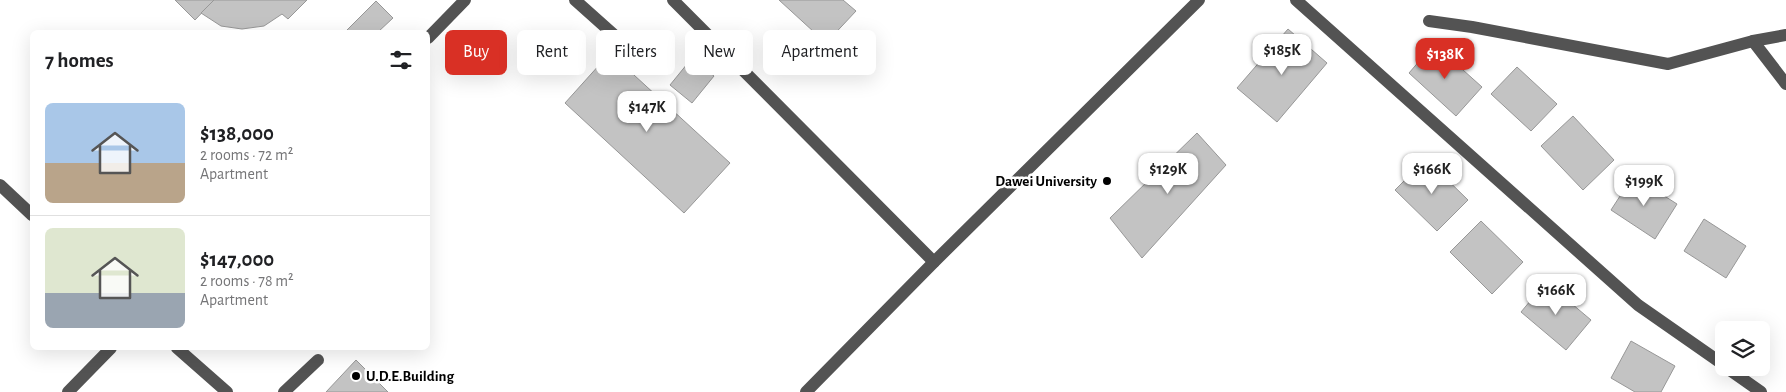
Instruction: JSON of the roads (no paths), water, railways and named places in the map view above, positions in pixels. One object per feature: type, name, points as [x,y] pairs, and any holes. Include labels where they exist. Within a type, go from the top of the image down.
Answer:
[{"type":"lane","points":[[430,36],[466,0]]},
{"type":"lane","points":[[575,0],[609,30]]},
{"type":"lane","points":[[673,0],[934,262]]},
{"type":"lane","points":[[810,390],[934,262],[1199,0]]},
{"type":"lane","points":[[1296,0],[1638,305],[1715,359]]},
{"type":"lane","points":[[1429,21],[1472,27],[1668,64],[1753,41],[1786,35]]},
{"type":"lane","points":[[1753,41],[1786,84]]},
{"type":"lane","points":[[0,185],[30,213]]},
{"type":"lane","points":[[68,392],[109,350]]},
{"type":"lane","points":[[179,350],[227,392]]},
{"type":"lane","points":[[284,392],[318,360]]},
{"type":"lane","points":[[1739,376],[1761,392]]},
{"type":"place","name":"Dawei University","points":[[1107,181]]},
{"type":"place","name":"U.D.E.Building","points":[[356,376]]}]
